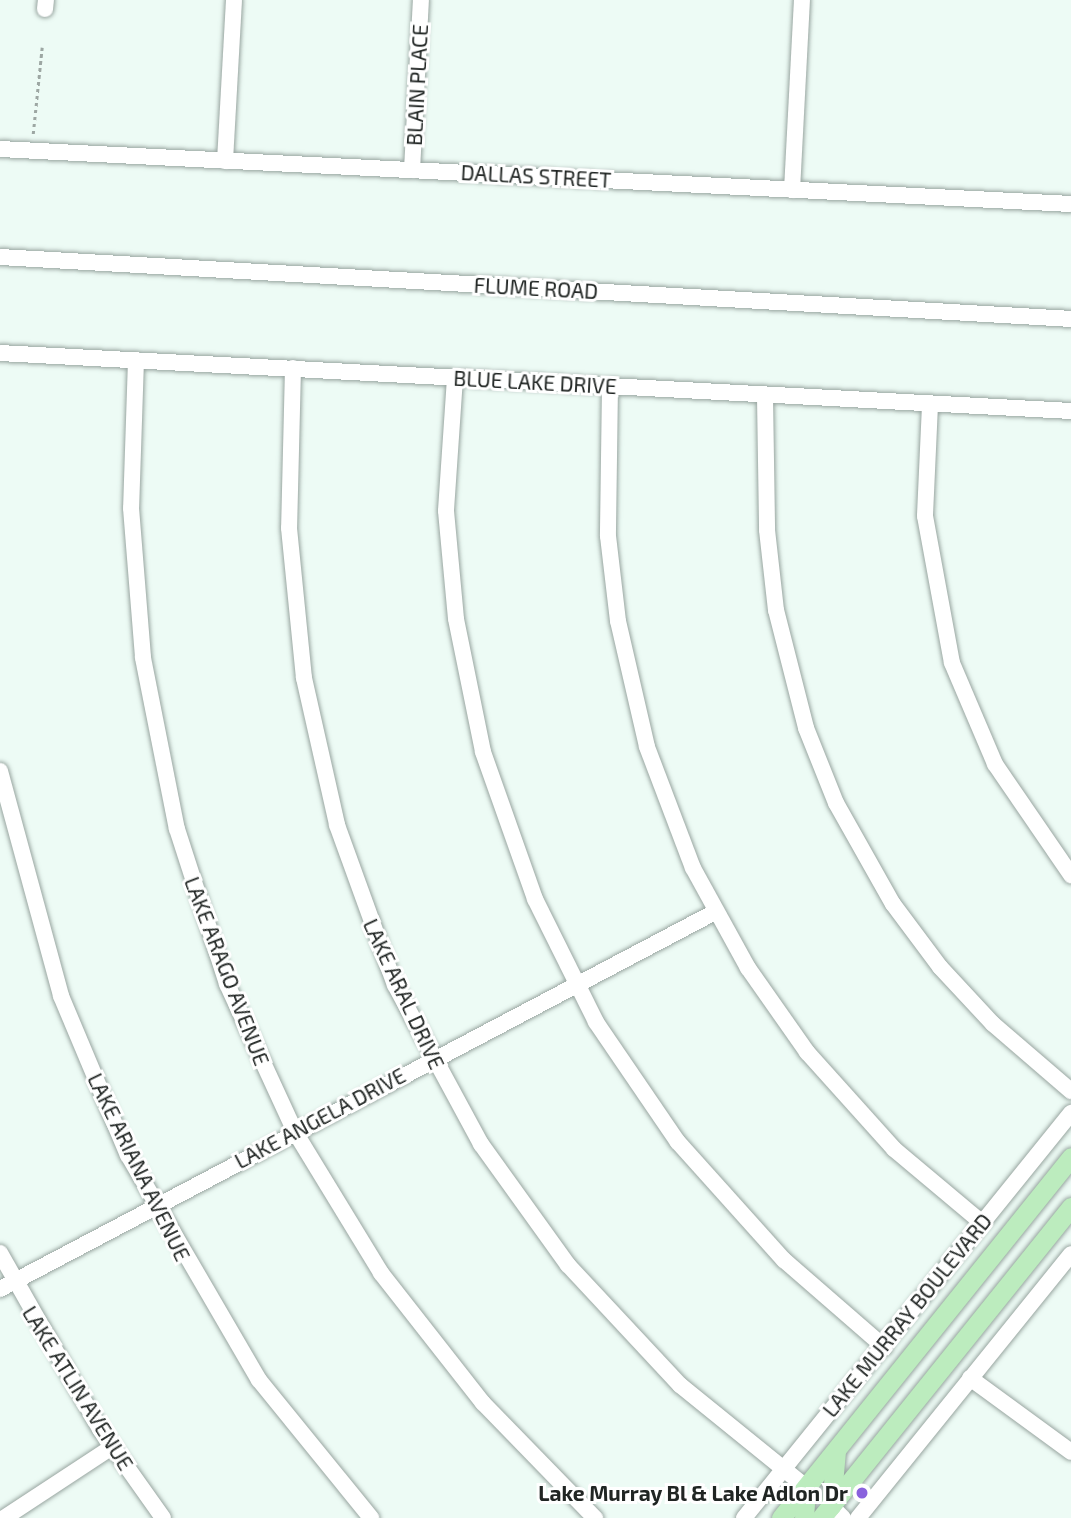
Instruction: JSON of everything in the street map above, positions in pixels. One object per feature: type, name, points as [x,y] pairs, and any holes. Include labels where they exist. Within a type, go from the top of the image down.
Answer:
[{"type":"main road","name":"LAKE MURRAY BOULEVARD","points":[[781,1518],[1071,1157]]},
{"type":"main road","points":[[832,1514],[1071,1206]]},
{"type":"main road","points":[[832,1514],[836,1451]]},
{"type":"main road","points":[[804,1518],[806,1487]]},
{"type":"street","points":[[225,161],[234,0]]},
{"type":"street","name":"BLAIN PLACE","points":[[412,170],[421,0]]},
{"type":"street","points":[[792,190],[802,0]]},
{"type":"street","name":"DALLAS STREET","points":[[0,149],[1071,204]]},
{"type":"street","name":"FLUME ROAD","points":[[0,257],[1071,319]]},
{"type":"street","name":"BLUE LAKE DRIVE","points":[[0,353],[765,397],[1071,411]]},
{"type":"street","name":"LAKE ARAGO AVENUE","points":[[136,360],[134,562],[164,777],[227,984],[295,1132],[351,1227],[435,1346],[595,1518]]},
{"type":"street","name":"LAKE ARAL DRIVE","points":[[293,368],[292,578],[313,727],[365,909],[432,1059],[509,1186],[590,1291],[680,1385],[806,1487]]},
{"type":"street","points":[[455,378],[447,533],[471,704],[517,855],[576,985],[649,1103],[715,1187],[791,1268],[884,1346]]},
{"type":"street","points":[[610,386],[608,536],[625,664],[660,788],[715,912],[780,1017],[834,1086],[902,1156],[981,1222]]},
{"type":"street","points":[[765,397],[766,530],[776,610],[806,728],[836,803],[886,893],[940,967],[993,1024],[1071,1091]]},
{"type":"street","points":[[930,405],[929,554],[952,663],[995,764],[1071,875]]},
{"type":"street","name":"LAKE ARIANA AVENUE","points":[[0,772],[65,1008],[154,1207],[259,1380],[371,1518]]},
{"type":"street","name":"LAKE ANGELA DRIVE","points":[[7,1285],[715,912]]},
{"type":"street","name":"LAKE MURRAY BOULEVARD","points":[[744,1518],[1071,1113]]},
{"type":"street","name":"LAKE ATLIN AVENUE","points":[[0,1253],[7,1285],[112,1447],[163,1518]]},
{"type":"street","points":[[858,1518],[1071,1254]]},
{"type":"street","points":[[970,1378],[1071,1452]]},
{"type":"street","points":[[4,1518],[112,1447]]},
{"type":"path","points":[[33,134],[42,47]]},
{"type":"place","name":"Lake Murray Bl & Lake Adlon Dr","points":[[862,1493]]}]
